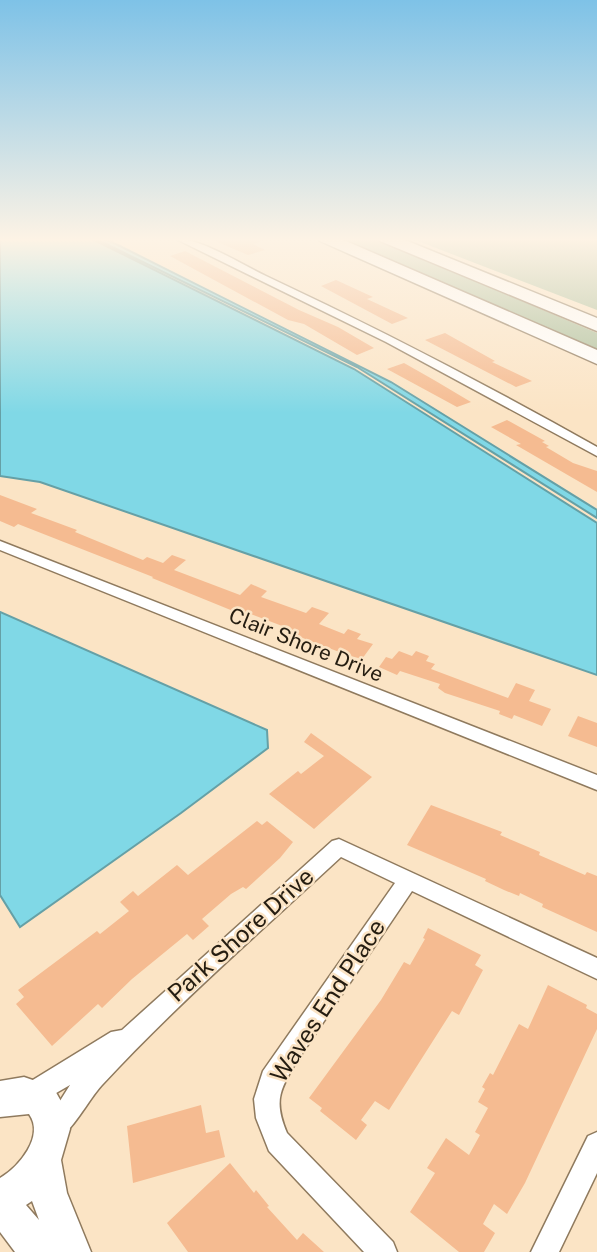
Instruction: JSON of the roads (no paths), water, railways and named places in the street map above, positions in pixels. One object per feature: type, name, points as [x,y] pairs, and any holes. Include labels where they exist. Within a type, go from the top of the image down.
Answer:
[{"type":"highway","points":[[458,296],[597,358]]},
{"type":"highway","points":[[528,296],[597,325]]},
{"type":"street","points":[[303,296],[519,407],[597,452]]},
{"type":"street","name":"Clair Shore Drive","points":[[0,545],[597,783]]},
{"type":"street","name":"Park Shore Drive","points":[[48,1146],[80,1091],[144,1023],[339,847],[408,880]]},
{"type":"street","points":[[408,880],[597,970]]},
{"type":"street","name":"Waves End Place","points":[[383,1252],[278,1142],[268,1118],[266,1099],[272,1080],[287,1056],[408,880]]},
{"type":"street","name":"Park Shore Drive","points":[[12,1093],[144,1023]]},
{"type":"street","points":[[12,1093],[49,1112],[48,1193],[71,1252]]},
{"type":"street","points":[[545,1252],[597,1144]]},
{"type":"street","points":[[0,1199],[22,1187],[48,1146]]},
{"type":"street","points":[[0,1209],[14,1219],[40,1252]]},
{"type":"water","points":[[0,296],[208,296],[354,369],[597,523],[597,675],[40,482],[0,476]]},
{"type":"water","points":[[213,296],[220,296],[391,382],[597,510],[597,518],[357,367]]},
{"type":"water","points":[[0,612],[267,730],[268,748],[20,927],[0,895]]}]
